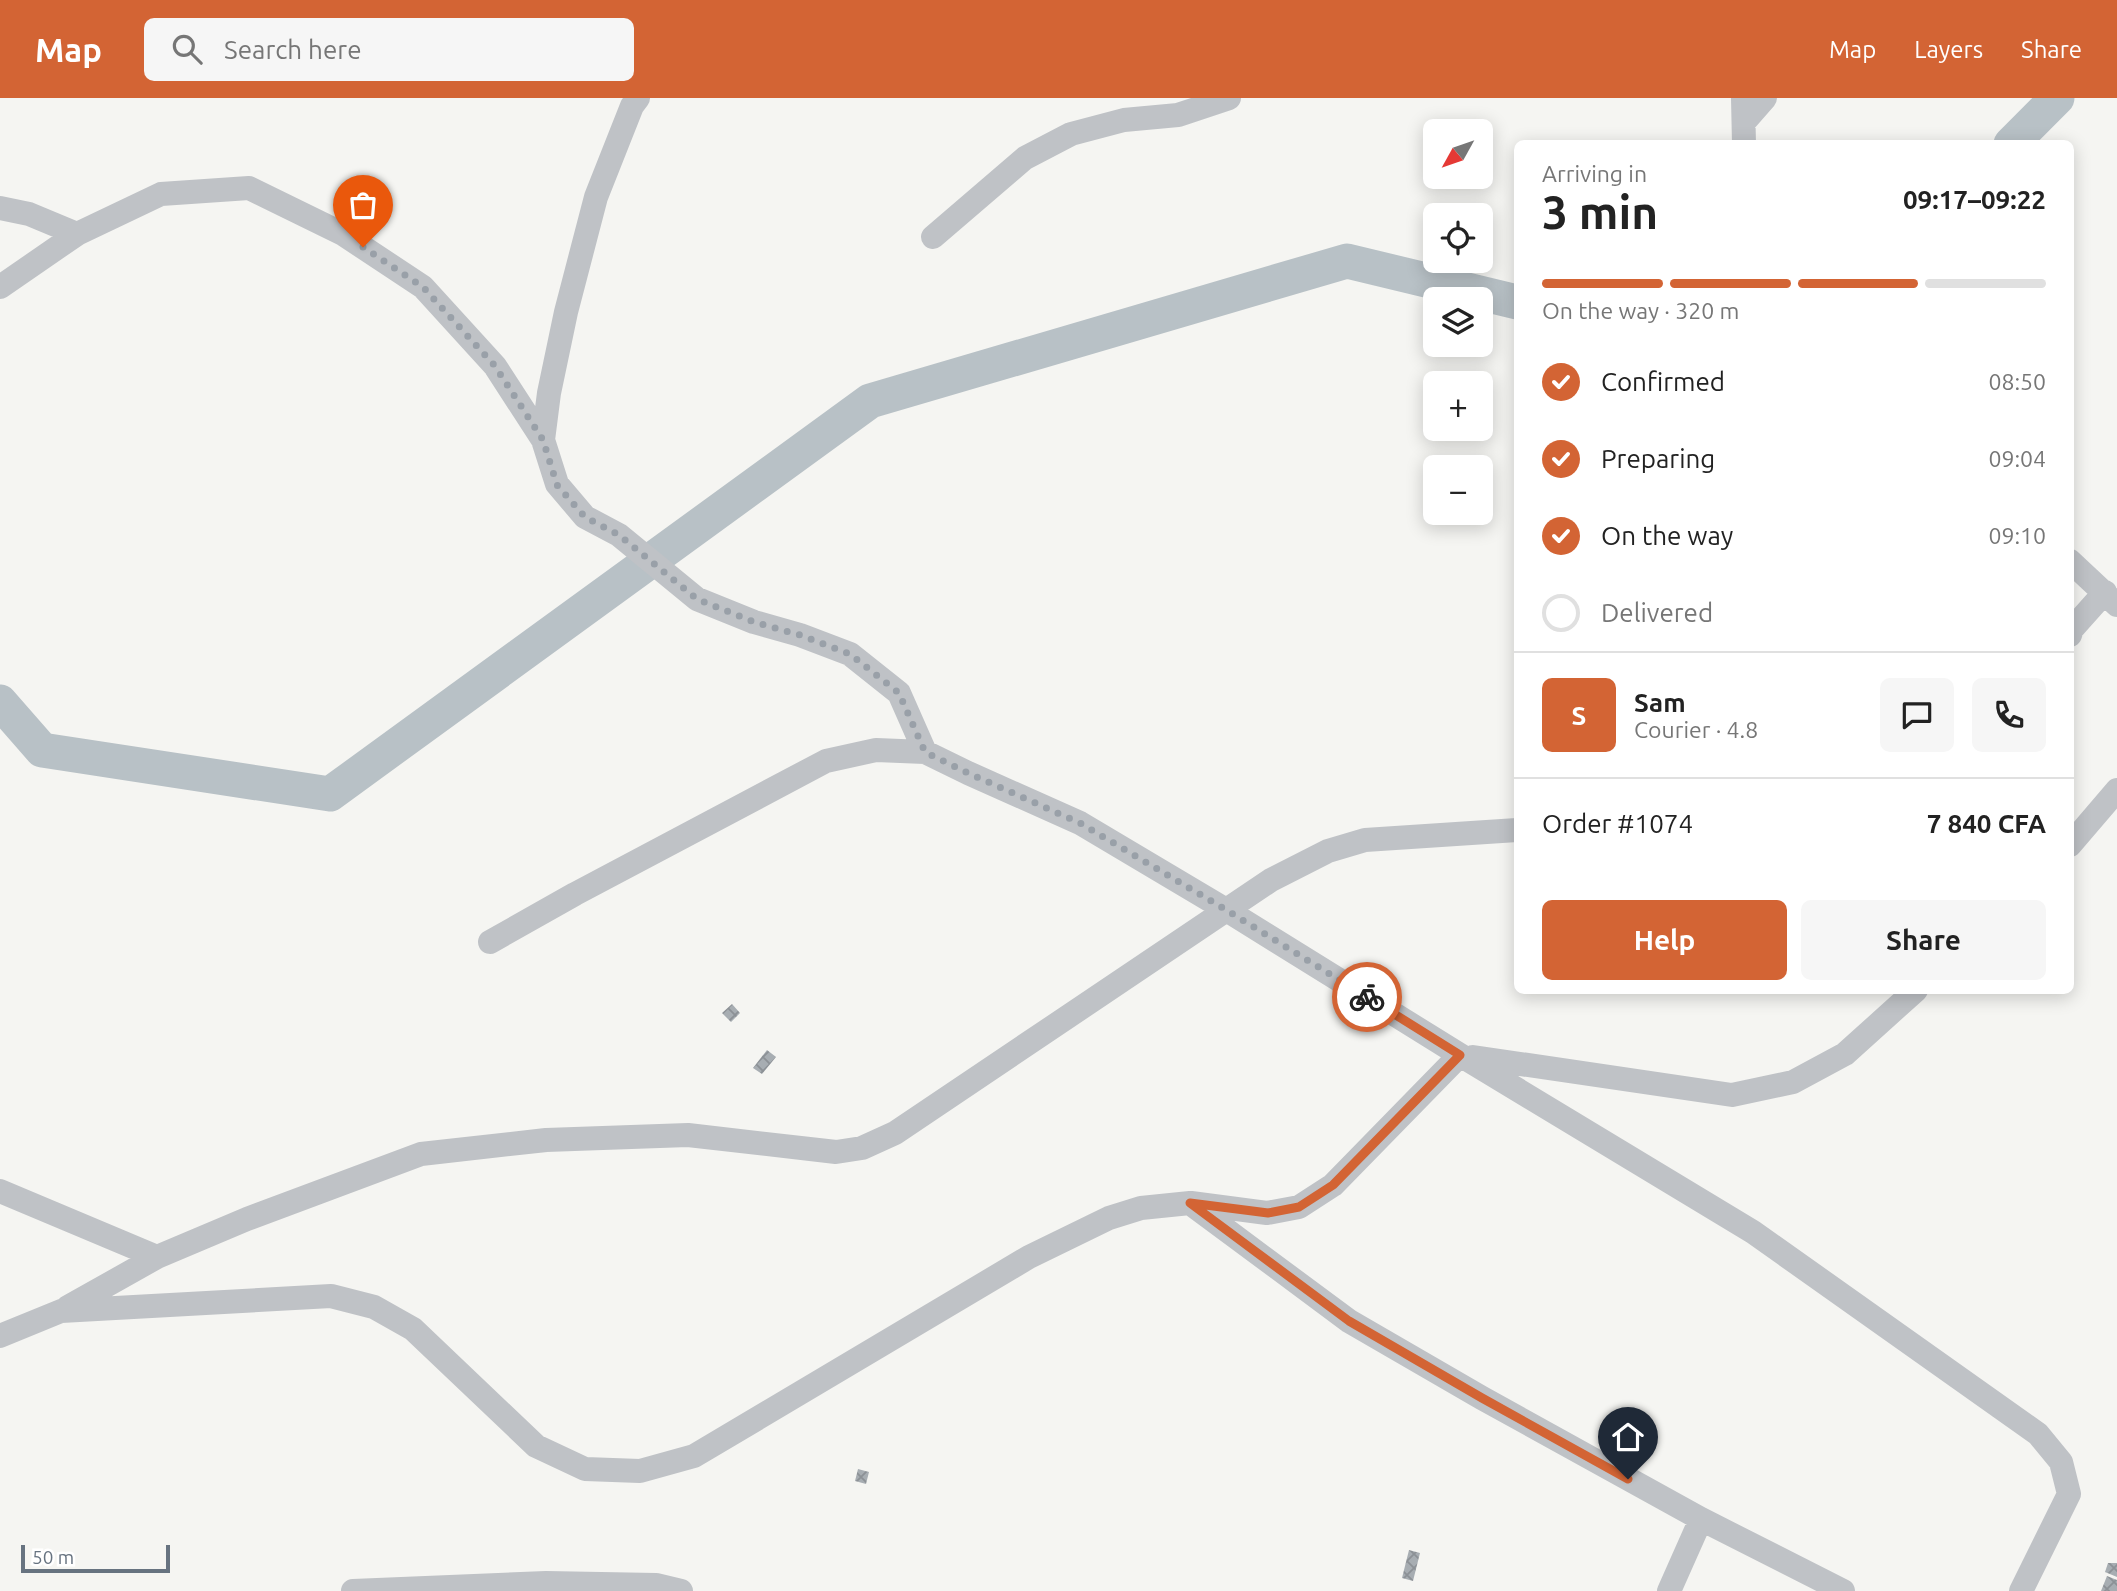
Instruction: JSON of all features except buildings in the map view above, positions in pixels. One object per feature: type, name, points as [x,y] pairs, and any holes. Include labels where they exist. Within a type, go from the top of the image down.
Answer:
[{"type":"street","points":[[543,440],[549,393],[566,312],[596,198],[632,106],[638,98]]},
{"type":"street","points":[[933,237],[1025,158],[1071,134],[1124,120],[1178,115],[1229,98]]},
{"type":"street","points":[[1744,121],[1765,98]]},
{"type":"street","points":[[0,287],[77,234],[161,194],[248,188],[343,234],[423,287],[495,366],[543,440],[557,485],[585,517],[619,535],[697,599],[754,622],[800,635],[850,654],[899,693],[925,752]]},
{"type":"street","points":[[0,208],[29,214],[77,234]]},
{"type":"street","points":[[2074,565],[2111,598],[2074,627]]},
{"type":"street","points":[[490,942],[826,761],[876,750],[925,752],[1080,823],[1228,911],[1753,1233],[2038,1434],[2061,1462],[2069,1494],[2021,1591]]},
{"type":"street","points":[[2074,840],[2117,790]]},
{"type":"street","points":[[0,1336],[61,1311],[157,1257],[247,1219],[421,1154],[546,1140],[688,1135],[836,1152],[862,1148],[895,1133],[1271,880],[1328,851],[1365,840],[1514,830]]},
{"type":"street","points":[[1460,1055],[1732,1095],[1793,1082],[1845,1054],[1912,994]]},
{"type":"street","points":[[61,1311],[331,1296],[374,1307],[413,1329],[536,1446],[586,1469],[640,1471],[694,1457],[1029,1257],[1109,1218],[1141,1208],[1190,1203],[1268,1213],[1299,1207],[1333,1185],[1460,1055]]},
{"type":"street","points":[[0,1191],[157,1257]]},
{"type":"street","points":[[1190,1203],[1349,1321],[1494,1405],[1701,1519],[1843,1591]]},
{"type":"street","points":[[1669,1591],[1701,1519]]},
{"type":"street","points":[[354,1591],[546,1583],[681,1591]]},
{"type":"waterway","points":[[2015,140],[2057,98]]},
{"type":"waterway","points":[[0,702],[42,750],[330,794],[870,401],[1347,261],[1514,301]]},
{"type":"way so far","points":[[363,247],[423,287],[495,366],[543,440],[557,485],[585,517],[619,535],[697,599],[754,622],[800,635],[850,654],[899,693],[925,752],[1080,823],[1367,997]]},
{"type":"route","points":[[1367,997],[1460,1055],[1333,1185],[1299,1207],[1268,1213],[1190,1203],[1349,1321],[1628,1479]]}]
